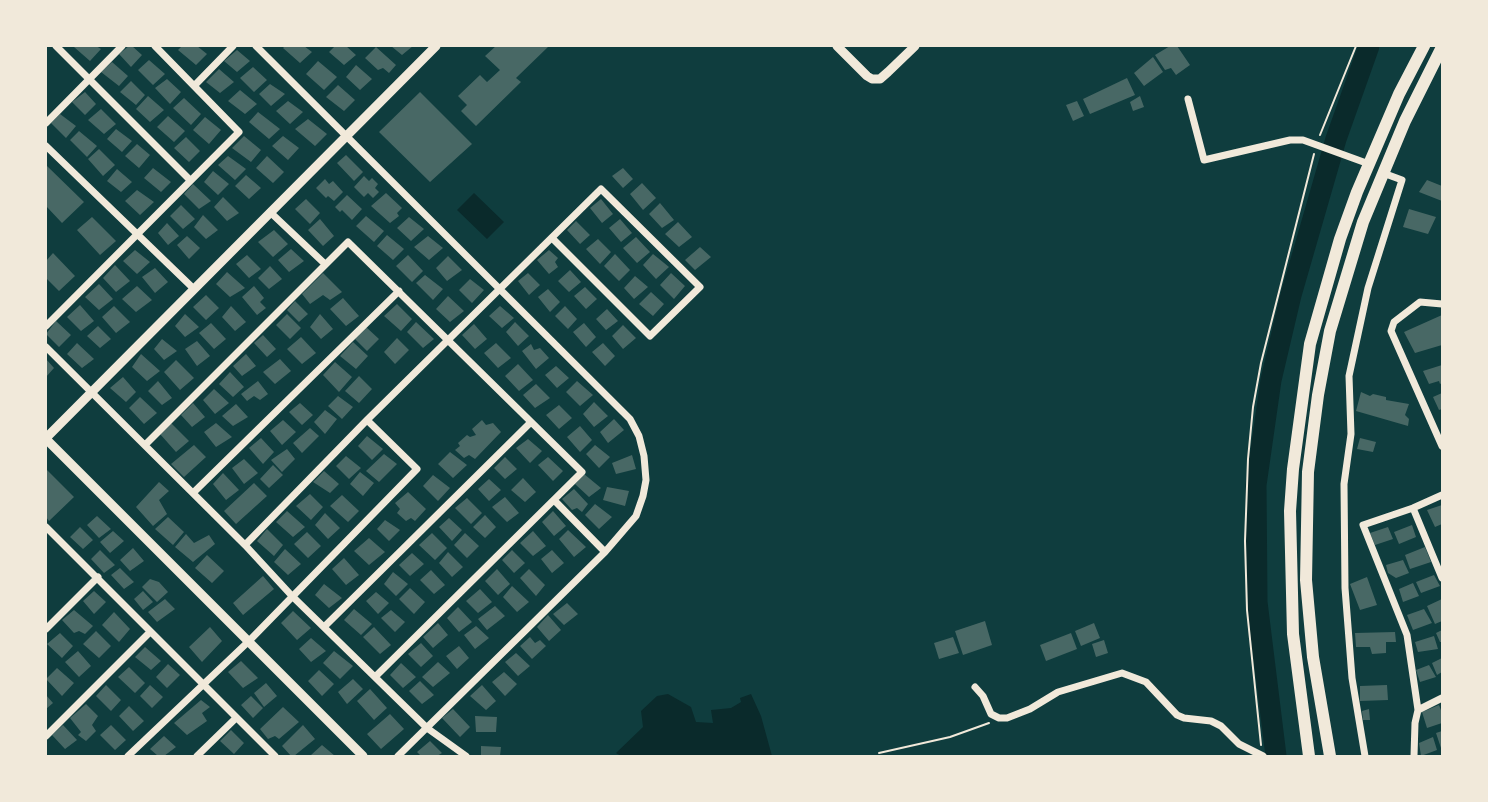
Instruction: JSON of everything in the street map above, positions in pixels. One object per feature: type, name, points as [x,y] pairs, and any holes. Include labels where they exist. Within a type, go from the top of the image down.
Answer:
[{"type":"highway","points":[[1309,757],[1293,634],[1290,524],[1293,469],[1314,330],[1340,239],[1368,164],[1424,46]]},
{"type":"highway","points":[[1330,757],[1313,657],[1306,580],[1308,471],[1318,395],[1330,331],[1363,222],[1405,121],[1443,47]]},
{"type":"street","points":[[56,46],[190,180]]},
{"type":"street","points":[[46,122],[122,46]]},
{"type":"street","points":[[46,326],[239,132],[155,46]]},
{"type":"street","points":[[195,85],[233,46]]},
{"type":"street","points":[[256,46],[630,419],[639,436],[644,456],[646,480],[636,516],[605,552],[398,757]]},
{"type":"street","points":[[363,757],[46,439],[436,46]]},
{"type":"street","points":[[836,46],[872,79],[880,79],[915,46]]},
{"type":"street","points":[[1188,99],[1204,160],[1290,140],[1303,140],[1368,164]]},
{"type":"street","points":[[46,146],[194,289]]},
{"type":"street","points":[[1365,757],[1352,678],[1345,588],[1344,484],[1351,434],[1349,376],[1368,288],[1402,180],[1382,173]]},
{"type":"street","points":[[245,545],[367,420],[448,341],[552,237],[601,189],[700,286],[650,337],[552,237]]},
{"type":"street","points":[[270,212],[326,264]]},
{"type":"street","points":[[145,445],[348,242],[582,472],[376,676]]},
{"type":"street","points":[[193,493],[399,291]]},
{"type":"street","points":[[1443,304],[1420,302],[1394,322],[1391,331],[1443,446]]},
{"type":"street","points":[[46,347],[245,545],[292,596],[427,728],[466,757]]},
{"type":"street","points":[[128,757],[249,641],[417,469],[367,420]]},
{"type":"street","points":[[324,627],[530,422]]},
{"type":"street","points":[[1414,757],[1418,710],[1408,635],[1363,525],[1443,495]]},
{"type":"street","points":[[554,500],[605,552]]},
{"type":"street","points":[[1413,508],[1443,578]]},
{"type":"street","points":[[46,527],[275,757]]},
{"type":"street","points":[[46,629],[98,577]]},
{"type":"street","points":[[46,736],[150,632]]},
{"type":"street","points":[[975,687],[983,696],[991,714],[999,718],[1030,709],[1070,687],[1122,673],[1146,682],[1177,715],[1211,721],[1221,726],[1239,744],[1263,757]]},
{"type":"street","points":[[1418,710],[1443,698]]},
{"type":"street","points":[[197,757],[236,718]]},
{"type":"path","points":[[1320,134],[1356,46]]},
{"type":"path","points":[[1261,745],[1247,610],[1245,541],[1248,459],[1261,363],[1314,151]]},
{"type":"path","points":[[879,753],[950,737],[999,718]]},
{"type":"water","points":[[474,193],[504,222],[487,239],[457,210]]},
{"type":"water","points":[[668,694],[691,707],[696,722],[713,723],[711,710],[731,708],[741,702],[740,698],[751,694],[761,716],[772,756],[621,756],[616,753],[643,727],[641,711],[657,696]]},
{"type":"building","points":[[75,46],[96,46],[101,49],[90,61]]},
{"type":"building","points":[[129,46],[142,55],[131,67],[119,54]]},
{"type":"building","points":[[182,46],[197,46],[207,54],[196,65],[178,50]]},
{"type":"building","points":[[304,46],[312,52],[300,63],[283,48]]},
{"type":"building","points":[[335,46],[346,46],[356,55],[344,65],[329,52]]},
{"type":"building","points":[[391,46],[413,46],[402,55]]},
{"type":"building","points":[[496,46],[549,46],[516,78],[521,82],[476,126],[461,111],[467,105],[458,96],[480,75],[487,82],[500,70],[485,56]]},
{"type":"building","points":[[1170,46],[1177,46],[1190,65],[1176,75],[1171,68],[1165,70],[1155,55]]},
{"type":"building","points":[[376,47],[396,65],[389,73],[383,68],[378,70],[365,58]]},
{"type":"building","points":[[237,50],[250,61],[237,72],[224,61]]},
{"type":"building","points":[[1153,57],[1163,72],[1144,86],[1134,73]]},
{"type":"building","points":[[149,60],[165,74],[153,85],[138,70]]},
{"type":"building","points":[[318,61],[337,77],[324,90],[306,74]]},
{"type":"building","points":[[112,62],[128,76],[119,86],[101,72]]},
{"type":"building","points":[[356,65],[372,79],[360,90],[346,77]]},
{"type":"building","points":[[253,67],[267,80],[254,92],[240,78]]},
{"type":"building","points":[[219,69],[234,82],[220,93],[206,82]]},
{"type":"building","points":[[1127,78],[1135,95],[1090,114],[1083,99]]},
{"type":"building","points":[[167,79],[181,92],[170,104],[155,88]]},
{"type":"building","points":[[131,81],[145,95],[136,105],[120,92]]},
{"type":"building","points":[[270,84],[285,94],[271,106],[259,94]]},
{"type":"building","points":[[338,85],[355,100],[344,111],[326,97]]},
{"type":"building","points":[[240,90],[257,104],[245,114],[228,101]]},
{"type":"building","points":[[85,92],[96,104],[85,115],[72,102]]},
{"type":"building","points":[[420,92],[472,144],[430,182],[379,132]]},
{"type":"building","points":[[148,96],[164,110],[150,122],[136,109]]},
{"type":"building","points":[[1140,96],[1144,107],[1133,111],[1130,102]]},
{"type":"building","points":[[184,98],[201,114],[191,125],[173,108]]},
{"type":"building","points":[[288,101],[303,112],[290,124],[276,111]]},
{"type":"building","points":[[1077,101],[1084,116],[1073,121],[1066,105]]},
{"type":"building","points":[[101,109],[116,124],[104,134],[88,120]]},
{"type":"building","points":[[258,112],[280,129],[269,139],[249,122]]},
{"type":"building","points":[[60,114],[76,126],[66,138],[51,123]]},
{"type":"building","points":[[168,116],[185,131],[174,142],[157,127]]},
{"type":"building","points":[[205,117],[221,130],[209,144],[193,130]]},
{"type":"building","points":[[308,119],[327,134],[315,146],[295,129]]},
{"type":"building","points":[[116,129],[132,141],[122,152],[107,139]]},
{"type":"building","points":[[79,131],[97,146],[87,157],[70,140]]},
{"type":"building","points":[[244,136],[261,150],[251,162],[232,148]]},
{"type":"building","points":[[283,136],[299,148],[288,160],[272,146]]},
{"type":"building","points":[[186,137],[200,151],[189,162],[174,148]]},
{"type":"building","points":[[137,144],[150,155],[139,168],[125,156]]},
{"type":"building","points":[[99,149],[115,165],[103,176],[88,159]]},
{"type":"building","points":[[346,155],[363,172],[354,181],[337,163]]},
{"type":"building","points":[[228,156],[246,169],[235,180],[218,165]]},
{"type":"building","points":[[267,156],[284,172],[273,183],[256,168]]},
{"type":"building","points":[[46,165],[84,202],[62,223],[46,206]]},
{"type":"building","points":[[153,168],[171,182],[161,192],[144,178]]},
{"type":"building","points":[[623,168],[633,179],[623,188],[612,176]]},
{"type":"building","points":[[117,169],[132,182],[121,192],[107,181]]},
{"type":"building","points":[[213,171],[229,184],[218,195],[204,182]]},
{"type":"building","points":[[246,175],[261,188],[249,199],[235,186]]},
{"type":"building","points":[[364,176],[369,181],[372,178],[378,184],[375,188],[379,192],[373,198],[368,193],[364,197],[354,187]]},
{"type":"building","points":[[325,179],[329,184],[333,181],[343,192],[334,201],[328,196],[326,198],[316,188]]},
{"type":"building","points":[[1427,180],[1442,186],[1442,201],[1419,192]]},
{"type":"building","points":[[642,183],[656,198],[643,210],[630,194]]},
{"type":"building","points":[[193,184],[211,201],[199,209],[184,194]]},
{"type":"building","points":[[137,190],[154,202],[140,215],[125,201]]},
{"type":"building","points":[[386,193],[402,208],[397,213],[399,216],[390,223],[371,206]]},
{"type":"building","points":[[347,195],[362,209],[352,220],[335,207]]},
{"type":"building","points":[[223,197],[239,213],[227,221],[214,207]]},
{"type":"building","points":[[306,199],[320,213],[310,224],[295,209]]},
{"type":"building","points":[[601,199],[613,214],[602,223],[590,208]]},
{"type":"building","points":[[660,203],[674,220],[662,228],[649,214]]},
{"type":"building","points":[[181,205],[195,219],[183,229],[170,216]]},
{"type":"building","points":[[1409,209],[1436,217],[1428,234],[1403,227]]},
{"type":"building","points":[[203,215],[218,230],[206,239],[194,227]]},
{"type":"building","points":[[366,216],[384,231],[374,242],[356,226]]},
{"type":"building","points":[[92,217],[116,241],[100,255],[77,230]]},
{"type":"building","points":[[409,217],[424,229],[411,241],[397,228]]},
{"type":"building","points":[[320,219],[334,236],[323,246],[308,230]]},
{"type":"building","points":[[620,219],[632,233],[621,242],[609,228]]},
{"type":"building","points":[[576,221],[590,235],[580,244],[567,230]]},
{"type":"building","points":[[678,222],[692,237],[679,247],[665,234]]},
{"type":"building","points":[[167,223],[179,236],[168,245],[158,233]]},
{"type":"building","points":[[274,230],[288,244],[273,257],[258,242]]},
{"type":"building","points":[[387,235],[404,249],[393,260],[377,246]]},
{"type":"building","points":[[187,236],[200,248],[189,259],[177,245]]},
{"type":"building","points":[[428,236],[443,248],[429,260],[414,247]]},
{"type":"building","points":[[636,237],[650,252],[637,263],[623,248]]},
{"type":"building","points":[[598,239],[611,252],[600,264],[586,249]]},
{"type":"building","points":[[700,247],[711,257],[695,270],[685,260]]},
{"type":"building","points":[[291,249],[304,261],[289,272],[278,260]]},
{"type":"building","points":[[135,250],[150,262],[137,274],[123,261]]},
{"type":"building","points":[[549,250],[558,258],[555,262],[558,267],[549,274],[537,260]]},
{"type":"building","points":[[53,253],[75,276],[59,291],[46,278],[46,261]]},
{"type":"building","points":[[615,254],[630,270],[619,281],[604,266]]},
{"type":"building","points":[[653,254],[669,267],[656,279],[643,265]]},
{"type":"building","points":[[247,255],[261,269],[249,278],[236,264]]},
{"type":"building","points":[[408,255],[423,271],[412,282],[396,266]]},
{"type":"building","points":[[448,256],[462,270],[447,281],[436,268]]},
{"type":"building","points":[[115,265],[130,281],[116,292],[103,278]]},
{"type":"building","points":[[270,266],[282,279],[269,289],[258,278]]},
{"type":"building","points":[[155,268],[168,282],[155,293],[142,277]]},
{"type":"building","points":[[570,270],[581,282],[569,292],[558,281]]},
{"type":"building","points":[[227,272],[245,288],[230,297],[216,284]]},
{"type":"building","points":[[323,273],[342,292],[330,300],[323,295],[310,304],[302,294]]},
{"type":"building","points":[[528,273],[540,285],[529,295],[518,281]]},
{"type":"building","points":[[671,273],[685,286],[674,299],[660,285]]},
{"type":"building","points":[[425,275],[443,289],[433,300],[416,283]]},
{"type":"building","points":[[635,276],[648,287],[634,299],[624,288]]},
{"type":"building","points":[[470,279],[484,290],[472,303],[459,290]]},
{"type":"building","points":[[99,284],[113,299],[99,310],[85,297]]},
{"type":"building","points":[[137,286],[152,300],[136,312],[122,299]]},
{"type":"building","points":[[254,286],[264,298],[260,302],[266,308],[257,315],[242,297]]},
{"type":"building","points":[[585,287],[597,299],[586,309],[574,296]]},
{"type":"building","points":[[548,289],[560,302],[550,312],[538,297]]},
{"type":"building","points":[[651,292],[664,304],[653,316],[639,304]]},
{"type":"building","points":[[206,295],[219,308],[206,320],[193,307]]},
{"type":"building","points":[[448,296],[464,311],[450,322],[436,309]]},
{"type":"building","points":[[343,298],[359,316],[346,326],[330,309]]},
{"type":"building","points":[[295,301],[308,314],[299,322],[287,310]]},
{"type":"building","points":[[397,304],[412,319],[401,331],[384,316]]},
{"type":"building","points":[[80,305],[94,321],[81,331],[67,317]]},
{"type":"building","points":[[114,306],[130,322],[116,333],[102,317]]},
{"type":"building","points":[[231,306],[246,322],[235,331],[222,317]]},
{"type":"building","points":[[500,306],[514,318],[502,328],[489,316]]},
{"type":"building","points":[[565,306],[577,319],[568,329],[555,316]]},
{"type":"building","points":[[607,309],[618,321],[606,330],[596,319]]},
{"type":"building","points":[[185,314],[199,327],[185,337],[175,326]]},
{"type":"building","points":[[287,314],[301,328],[290,339],[276,325]]},
{"type":"building","points":[[320,314],[333,329],[321,339],[310,327]]},
{"type":"building","points":[[1442,315],[1442,345],[1415,353],[1404,332]]},
{"type":"building","points":[[56,321],[71,335],[59,347],[46,334]]},
{"type":"building","points":[[416,322],[434,339],[423,348],[407,332]]},
{"type":"building","points":[[515,322],[529,336],[518,346],[506,332]]},
{"type":"building","points":[[211,323],[226,339],[214,349],[199,333]]},
{"type":"building","points":[[584,323],[596,337],[586,347],[573,332]]},
{"type":"building","points":[[474,324],[487,339],[475,349],[462,335]]},
{"type":"building","points":[[623,325],[636,338],[623,349],[612,336]]},
{"type":"building","points":[[98,326],[111,339],[100,348],[87,336]]},
{"type":"building","points":[[366,327],[379,339],[367,351],[355,339]]},
{"type":"building","points":[[263,335],[276,349],[267,357],[254,343]]},
{"type":"building","points":[[301,337],[316,353],[302,364],[287,349]]},
{"type":"building","points":[[397,338],[409,350],[395,364],[384,352]]},
{"type":"building","points":[[162,339],[177,351],[164,360],[154,349]]},
{"type":"building","points":[[197,341],[210,356],[197,366],[185,349]]},
{"type":"building","points":[[353,342],[368,356],[356,369],[340,356]]},
{"type":"building","points":[[77,343],[94,359],[82,368],[67,354]]},
{"type":"building","points":[[496,343],[511,358],[498,368],[484,353]]},
{"type":"building","points":[[603,343],[615,356],[605,366],[592,352]]},
{"type":"building","points":[[531,344],[534,350],[540,348],[549,358],[536,369],[522,351]]},
{"type":"building","points":[[141,354],[160,371],[147,381],[132,367]]},
{"type":"building","points":[[246,354],[256,366],[242,376],[233,366]]},
{"type":"building","points":[[46,359],[54,368],[46,377]]},
{"type":"building","points":[[280,359],[291,371],[275,384],[263,372]]},
{"type":"building","points":[[176,360],[194,378],[180,390],[164,372]]},
{"type":"building","points":[[335,362],[352,377],[339,392],[323,375]]},
{"type":"building","points":[[518,364],[533,380],[519,391],[505,376]]},
{"type":"building","points":[[1442,365],[1442,383],[1439,381],[1429,384],[1423,371]]},
{"type":"building","points":[[556,366],[569,378],[557,388],[545,375]]},
{"type":"building","points":[[230,372],[244,387],[233,397],[219,384]]},
{"type":"building","points":[[359,376],[372,389],[359,403],[345,391]]},
{"type":"building","points":[[123,377],[136,392],[126,402],[110,388]]},
{"type":"building","points":[[158,381],[172,398],[162,405],[148,391]]},
{"type":"building","points":[[258,381],[268,394],[260,400],[254,396],[247,401],[241,394]]},
{"type":"building","points":[[577,381],[593,395],[580,406],[566,392]]},
{"type":"building","points":[[536,384],[550,398],[535,408],[523,395]]},
{"type":"building","points":[[214,389],[229,403],[215,414],[203,400]]},
{"type":"building","points":[[1361,392],[1409,404],[1405,415],[1409,419],[1408,426],[1356,411]]},
{"type":"building","points":[[1442,393],[1442,409],[1439,410],[1433,397]]},
{"type":"building","points":[[338,396],[353,407],[342,419],[328,406]]},
{"type":"building","points":[[140,397],[157,413],[144,424],[129,408]]},
{"type":"building","points":[[594,402],[608,416],[594,427],[583,414]]},
{"type":"building","points":[[193,403],[205,417],[192,427],[181,415]]},
{"type":"building","points":[[300,403],[313,415],[302,425],[289,412]]},
{"type":"building","points":[[236,404],[248,417],[233,426],[222,416]]},
{"type":"building","points":[[559,405],[572,418],[559,429],[546,415]]},
{"type":"building","points":[[325,410],[337,419],[325,434],[314,422]]},
{"type":"building","points":[[614,419],[624,430],[608,443],[600,432]]},
{"type":"building","points":[[283,420],[296,432],[282,445],[270,431]]},
{"type":"building","points":[[482,420],[486,425],[493,423],[501,432],[475,459],[469,455],[464,458],[455,450],[460,446],[458,443],[467,435],[476,435],[472,429]]},
{"type":"building","points":[[171,423],[189,441],[176,452],[160,434]]},
{"type":"building","points":[[216,423],[232,437],[216,447],[204,432]]},
{"type":"building","points":[[580,426],[592,440],[580,452],[567,437]]},
{"type":"building","points":[[310,428],[319,436],[302,453],[293,443]]},
{"type":"building","points":[[367,436],[383,449],[372,460],[358,446]]},
{"type":"building","points":[[261,438],[274,452],[263,464],[249,448]]},
{"type":"building","points":[[1360,438],[1376,442],[1373,452],[1357,449]]},
{"type":"building","points":[[528,439],[542,451],[530,463],[516,448]]},
{"type":"building","points":[[194,445],[206,457],[184,477],[171,464]]},
{"type":"building","points":[[595,445],[610,457],[599,468],[586,454]]},
{"type":"building","points":[[287,449],[295,459],[282,472],[271,460]]},
{"type":"building","points":[[450,452],[467,465],[453,478],[438,464]]},
{"type":"building","points":[[384,454],[397,464],[379,482],[366,471]]},
{"type":"building","points":[[632,455],[636,469],[616,474],[612,463]]},
{"type":"building","points":[[346,456],[361,468],[349,479],[336,466]]},
{"type":"building","points":[[505,457],[517,469],[505,479],[494,468]]},
{"type":"building","points":[[548,457],[563,471],[553,481],[538,465]]},
{"type":"building","points":[[244,459],[258,473],[244,484],[232,468]]},
{"type":"building","points":[[273,465],[283,475],[269,488],[260,479]]},
{"type":"building","points":[[46,469],[74,497],[49,521],[46,517]]},
{"type":"building","points":[[324,471],[339,484],[330,493],[313,482]]},
{"type":"building","points":[[360,472],[374,483],[363,496],[350,484]]},
{"type":"building","points":[[223,473],[239,490],[226,500],[213,484]]},
{"type":"building","points":[[584,474],[601,488],[589,497],[575,484]]},
{"type":"building","points":[[433,475],[450,488],[438,501],[423,486]]},
{"type":"building","points":[[523,478],[536,492],[525,502],[511,490]]},
{"type":"building","points":[[489,479],[501,490],[489,501],[478,489]]},
{"type":"building","points":[[159,482],[169,491],[159,500],[167,514],[153,526],[136,507]]},
{"type":"building","points":[[254,483],[267,496],[236,524],[224,511]]},
{"type":"building","points":[[607,487],[629,491],[625,506],[603,500]]},
{"type":"building","points":[[574,489],[588,504],[582,512],[577,508],[572,510],[562,499]]},
{"type":"building","points":[[408,492],[426,509],[415,521],[411,518],[406,521],[397,513],[400,509],[395,503]]},
{"type":"building","points":[[310,494],[323,507],[311,520],[296,506]]},
{"type":"building","points":[[342,495],[359,511],[348,522],[330,506]]},
{"type":"building","points":[[505,497],[519,513],[507,522],[492,507]]},
{"type":"building","points":[[467,498],[482,513],[471,524],[455,508]]},
{"type":"building","points":[[595,504],[612,517],[599,529],[585,515]]},
{"type":"building","points":[[1442,505],[1442,524],[1435,527],[1427,510]]},
{"type":"building","points":[[287,511],[305,527],[293,537],[276,522]]},
{"type":"building","points":[[553,511],[566,526],[554,536],[542,522]]},
{"type":"building","points":[[325,513],[340,528],[328,539],[315,525]]},
{"type":"building","points":[[485,515],[496,527],[485,538],[473,527]]},
{"type":"building","points":[[97,516],[111,529],[99,538],[87,525]]},
{"type":"building","points":[[168,517],[184,532],[173,545],[155,529]]},
{"type":"building","points":[[449,518],[462,530],[452,541],[439,527]]},
{"type":"building","points":[[385,520],[400,530],[389,541],[377,529]]},
{"type":"building","points":[[1412,525],[1416,537],[1399,544],[1394,532]]},
{"type":"building","points":[[80,527],[93,540],[83,549],[70,537]]},
{"type":"building","points":[[1388,527],[1393,539],[1375,545],[1370,533]]},
{"type":"building","points":[[267,529],[283,545],[274,556],[257,541]]},
{"type":"building","points":[[568,530],[586,547],[574,557],[559,539]]},
{"type":"building","points":[[113,531],[124,541],[110,553],[100,542]]},
{"type":"building","points":[[533,531],[546,546],[533,556],[520,543]]},
{"type":"building","points":[[307,532],[321,546],[308,558],[294,544]]},
{"type":"building","points":[[432,533],[447,548],[435,560],[419,545]]},
{"type":"building","points":[[465,533],[479,546],[467,558],[454,545]]},
{"type":"building","points":[[186,534],[194,543],[209,535],[215,544],[193,562],[175,547]]},
{"type":"building","points":[[369,538],[385,552],[369,565],[354,551]]},
{"type":"building","points":[[1425,547],[1431,562],[1410,569],[1405,555]]},
{"type":"building","points":[[133,548],[144,561],[130,571],[120,560]]},
{"type":"building","points":[[285,549],[301,564],[288,575],[274,562]]},
{"type":"building","points":[[100,550],[115,565],[104,573],[91,559]]},
{"type":"building","points":[[512,550],[525,563],[514,573],[502,560]]},
{"type":"building","points":[[552,550],[564,563],[552,573],[541,559]]},
{"type":"building","points":[[448,552],[463,567],[452,577],[439,563]]},
{"type":"building","points":[[412,553],[424,564],[410,576],[399,565]]},
{"type":"building","points":[[207,555],[224,571],[212,583],[195,568]]},
{"type":"building","points":[[344,558],[359,575],[346,585],[332,569]]},
{"type":"building","points":[[1403,560],[1409,573],[1396,578],[1388,573],[1386,565]]},
{"type":"building","points":[[120,568],[134,582],[124,589],[111,575]]},
{"type":"building","points":[[497,569],[510,584],[498,595],[485,581]]},
{"type":"building","points":[[529,569],[545,585],[536,596],[520,578]]},
{"type":"building","points":[[431,570],[445,585],[434,594],[420,580]]},
{"type":"building","points":[[393,572],[408,584],[396,596],[384,584]]},
{"type":"building","points":[[1434,575],[1440,586],[1421,593],[1416,582]]},
{"type":"building","points":[[263,576],[274,589],[243,615],[233,603]]},
{"type":"building","points":[[1367,577],[1377,605],[1360,610],[1350,584]]},
{"type":"building","points":[[150,579],[159,582],[168,592],[157,602],[142,587]]},
{"type":"building","points":[[1413,583],[1419,596],[1403,602],[1399,589]]},
{"type":"building","points":[[324,584],[342,598],[329,608],[315,595]]},
{"type":"building","points":[[512,586],[529,602],[517,612],[503,597]]},
{"type":"building","points":[[410,588],[425,602],[414,614],[399,599]]},
{"type":"building","points":[[480,589],[492,602],[478,613],[466,601]]},
{"type":"building","points":[[94,591],[106,602],[94,614],[83,601]]},
{"type":"building","points":[[143,591],[153,602],[143,610],[134,599]]},
{"type":"building","points":[[376,592],[389,603],[378,614],[366,601]]},
{"type":"building","points":[[165,599],[175,609],[157,622],[148,612]]},
{"type":"building","points":[[1442,599],[1442,621],[1435,624],[1427,606]]},
{"type":"building","points":[[567,603],[578,614],[564,625],[553,614]]},
{"type":"building","points":[[495,606],[505,616],[487,630],[478,619]]},
{"type":"building","points":[[458,607],[472,622],[459,632],[447,618]]},
{"type":"building","points":[[354,609],[372,624],[361,635],[344,620]]},
{"type":"building","points":[[1424,609],[1432,623],[1413,630],[1407,615]]},
{"type":"building","points":[[74,610],[93,626],[85,634],[79,631],[74,633],[62,620]]},
{"type":"building","points":[[391,610],[405,622],[395,632],[381,618]]},
{"type":"building","points":[[293,611],[311,628],[297,640],[281,623]]},
{"type":"building","points":[[114,612],[130,629],[119,642],[102,625]]},
{"type":"building","points":[[548,615],[561,630],[549,641],[537,627]]},
{"type":"building","points":[[985,621],[992,645],[963,655],[955,631]]},
{"type":"building","points":[[438,623],[448,635],[433,648],[423,637]]},
{"type":"building","points":[[1094,623],[1100,638],[1081,646],[1075,631]]},
{"type":"building","points":[[476,626],[489,638],[475,649],[464,635]]},
{"type":"building","points":[[210,627],[222,641],[202,662],[189,647]]},
{"type":"building","points":[[374,627],[391,645],[380,654],[363,637]]},
{"type":"building","points":[[1442,630],[1442,642],[1440,642],[1436,633]]},
{"type":"building","points":[[96,631],[111,646],[99,658],[83,644]]},
{"type":"building","points":[[1395,632],[1396,642],[1386,642],[1386,653],[1372,654],[1370,647],[1356,647],[1355,633]]},
{"type":"building","points":[[60,633],[73,646],[62,658],[47,644]]},
{"type":"building","points":[[1071,633],[1077,649],[1046,661],[1040,645]]},
{"type":"building","points":[[1434,636],[1438,649],[1418,652],[1415,642]]},
{"type":"building","points":[[530,637],[535,643],[540,640],[546,646],[532,659],[520,646]]},
{"type":"building","points":[[953,637],[959,653],[939,659],[934,643]]},
{"type":"building","points":[[311,638],[326,651],[311,662],[299,649]]},
{"type":"building","points":[[1104,640],[1108,653],[1096,657],[1092,644]]},
{"type":"building","points":[[421,643],[433,656],[421,667],[408,654]]},
{"type":"building","points":[[459,646],[469,658],[457,669],[446,656]]},
{"type":"building","points":[[145,647],[161,661],[151,670],[135,657]]},
{"type":"building","points":[[78,651],[91,666],[79,677],[65,662]]},
{"type":"building","points":[[334,651],[353,666],[340,679],[323,663]]},
{"type":"building","points":[[516,653],[530,666],[518,676],[505,662]]},
{"type":"building","points":[[1442,658],[1442,672],[1437,675],[1432,663]]},
{"type":"building","points":[[241,661],[258,678],[243,688],[228,672]]},
{"type":"building","points":[[438,662],[450,673],[433,687],[422,677]]},
{"type":"building","points":[[401,663],[416,677],[403,688],[390,675]]},
{"type":"building","points":[[168,664],[180,675],[167,688],[156,677]]},
{"type":"building","points":[[1429,665],[1436,677],[1420,682],[1416,670]]},
{"type":"building","points":[[129,667],[145,683],[135,693],[118,677]]},
{"type":"building","points":[[57,668],[74,683],[62,696],[46,679]]},
{"type":"building","points":[[319,670],[334,684],[322,696],[308,681]]},
{"type":"building","points":[[504,672],[517,684],[505,696],[492,682]]},
{"type":"building","points":[[353,679],[363,689],[347,704],[338,692]]},
{"type":"building","points":[[420,681],[434,695],[422,704],[409,691]]},
{"type":"building","points":[[266,683],[277,696],[264,707],[254,693]]},
{"type":"building","points":[[106,685],[121,700],[111,711],[96,696]]},
{"type":"building","points":[[150,685],[163,697],[152,708],[140,696]]},
{"type":"building","points":[[482,685],[496,701],[486,710],[470,696]]},
{"type":"building","points":[[1387,685],[1388,700],[1360,701],[1360,686]]},
{"type":"building","points":[[370,689],[387,708],[374,720],[357,701]]},
{"type":"building","points":[[46,695],[53,703],[46,709]]},
{"type":"building","points":[[251,696],[263,708],[253,718],[241,705]]},
{"type":"building","points":[[201,700],[210,707],[202,713],[207,721],[187,735],[174,723]]},
{"type":"building","points":[[86,704],[98,716],[92,725],[96,731],[86,741],[78,735],[81,732],[70,718]]},
{"type":"building","points":[[1439,705],[1442,723],[1427,728],[1422,712]]},
{"type":"building","points":[[129,706],[144,721],[133,731],[119,716]]},
{"type":"building","points":[[283,707],[299,722],[279,739],[275,736],[268,739],[260,729]]},
{"type":"building","points":[[453,709],[470,727],[460,737],[442,718]]},
{"type":"building","points":[[1369,709],[1370,720],[1363,720],[1362,711]]},
{"type":"building","points":[[390,714],[404,729],[381,749],[367,734]]},
{"type":"building","points":[[475,716],[497,717],[496,732],[476,732]]},
{"type":"building","points":[[63,725],[77,740],[65,749],[52,735]]},
{"type":"building","points":[[111,725],[126,740],[115,750],[100,735]]},
{"type":"building","points":[[303,725],[315,739],[291,756],[282,746]]},
{"type":"building","points":[[231,730],[244,743],[234,754],[220,741]]},
{"type":"building","points":[[1442,731],[1442,751],[1436,733]]},
{"type":"building","points":[[164,736],[176,747],[164,756],[158,756],[150,749]]},
{"type":"building","points":[[1433,737],[1437,750],[1421,756],[1419,743]]},
{"type":"building","points":[[430,741],[442,753],[437,756],[421,756],[417,752]]},
{"type":"building","points":[[322,745],[335,756],[311,755]]},
{"type":"building","points":[[481,746],[501,747],[500,756],[481,756]]},
{"type":"waterway","points":[[1276,756],[1257,602],[1256,485],[1271,380],[1291,295],[1336,139],[1369,46]]}]
